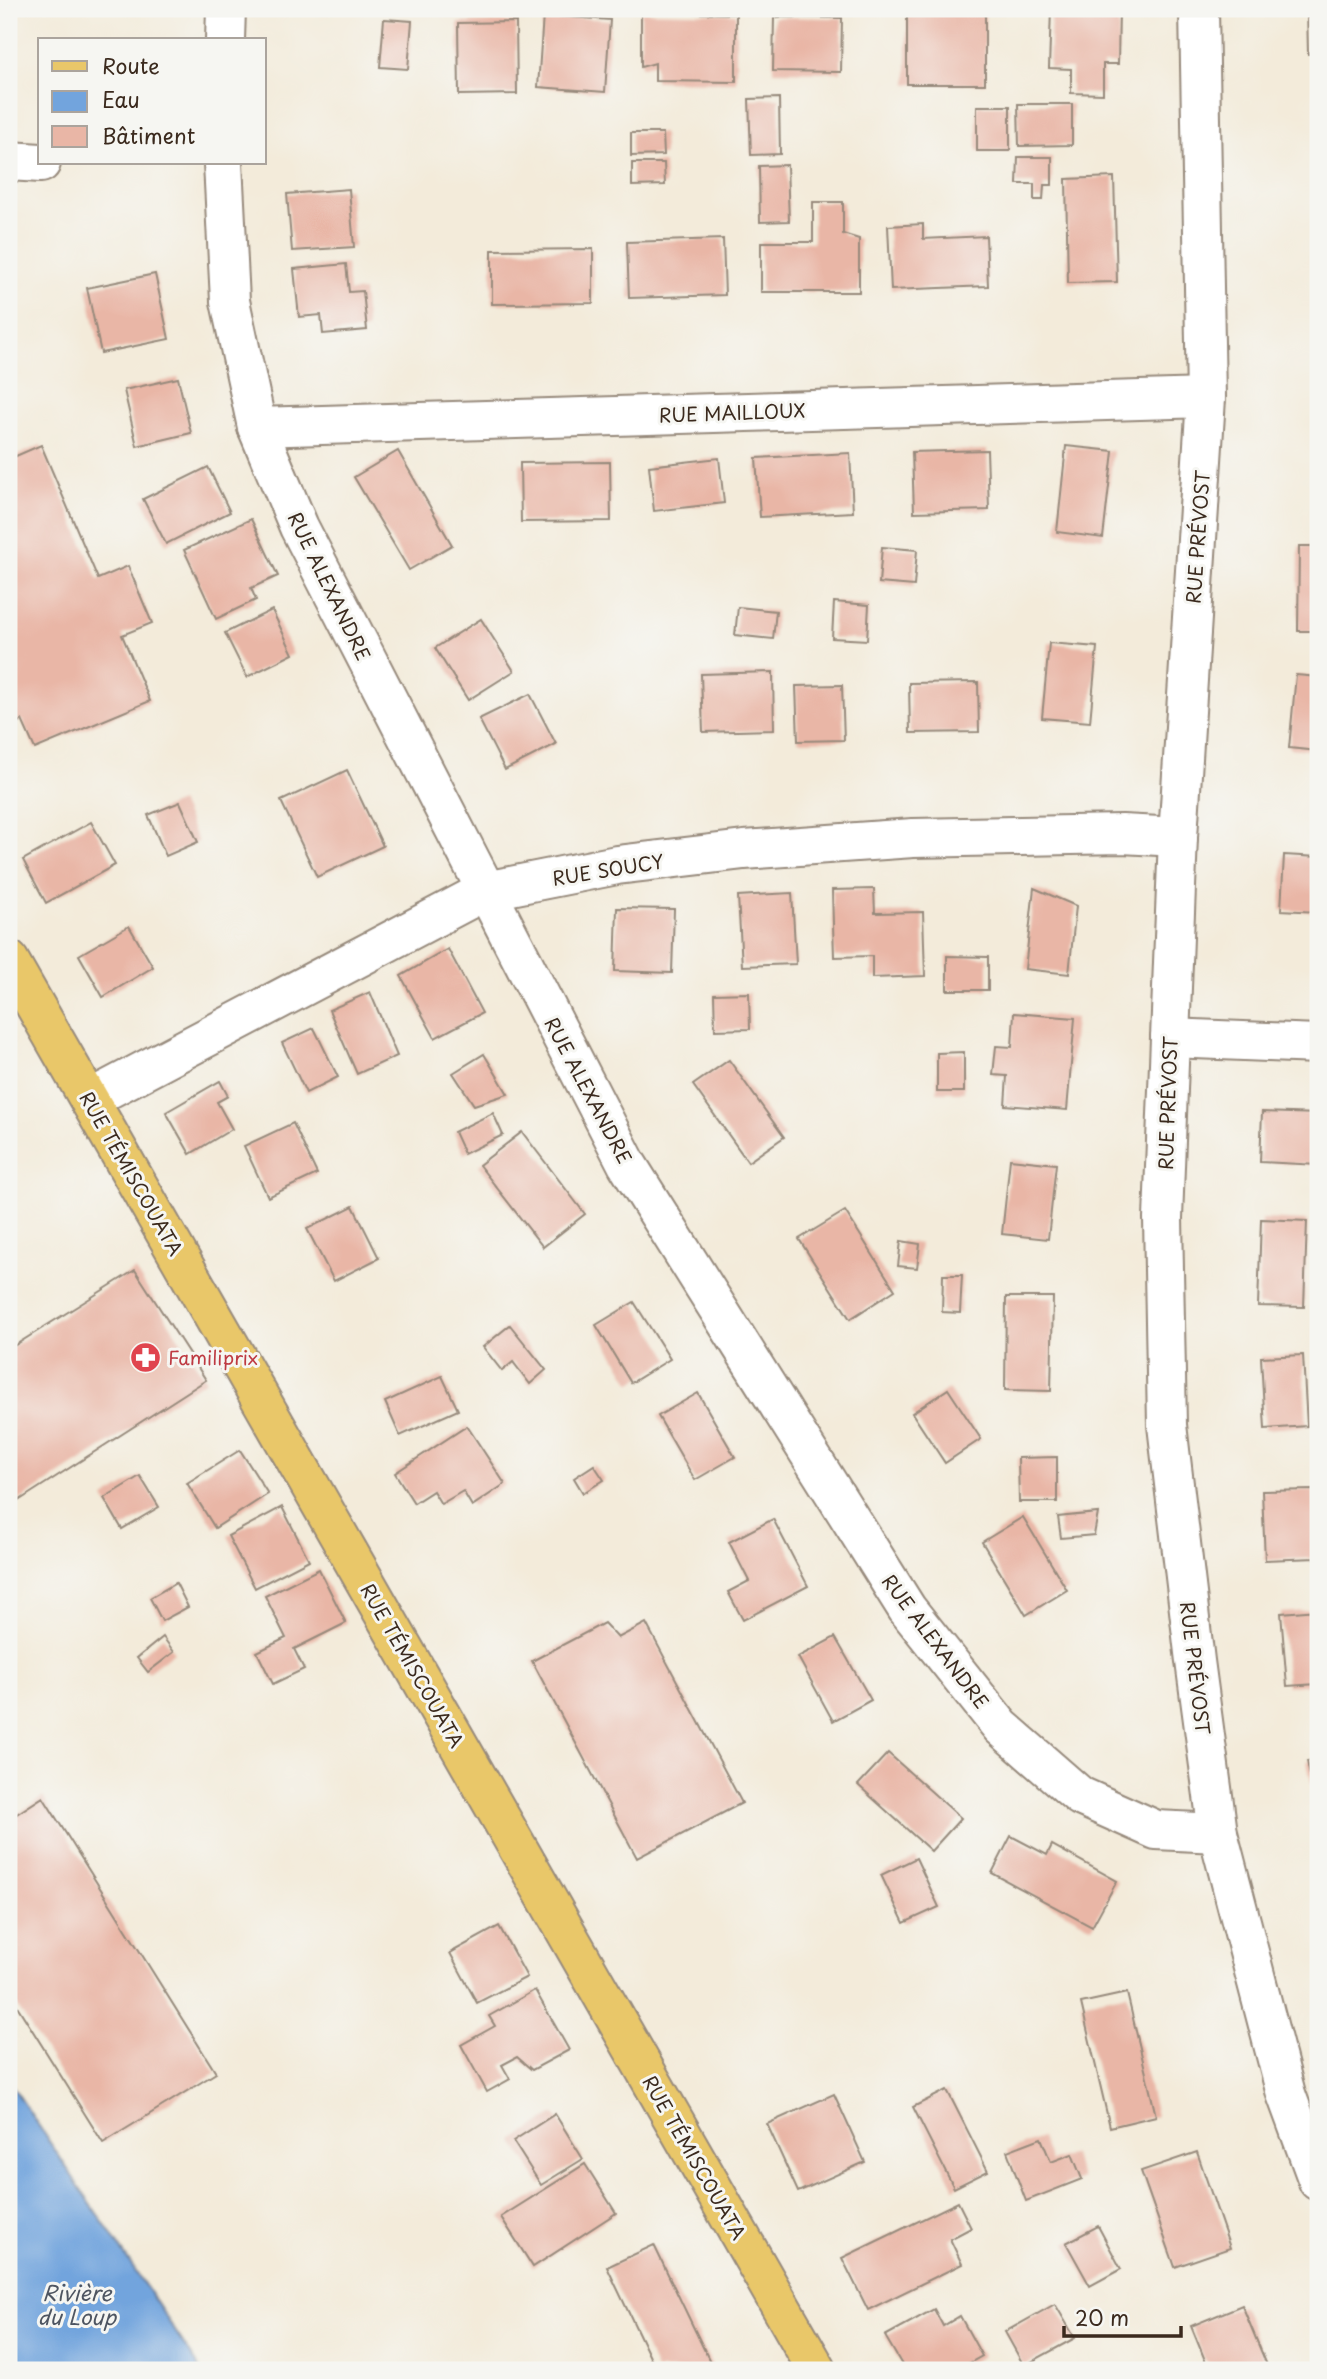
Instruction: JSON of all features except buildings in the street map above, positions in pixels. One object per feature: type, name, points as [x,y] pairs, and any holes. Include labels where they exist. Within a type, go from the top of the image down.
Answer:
[{"type":"main road","name":"RUE TÉMISCOUATA","points":[[9,960],[817,2370]]},
{"type":"street","points":[[225,38],[226,9]]},
{"type":"street","name":"RUE PRÉVOST","points":[[1199,9],[1206,398],[1178,838],[1163,1218],[1167,1425],[1218,1833],[1286,2094],[1318,2181]]},
{"type":"street","points":[[9,161],[38,163]]},
{"type":"street","name":"RUE ALEXANDRE","points":[[223,164],[230,301],[257,426],[299,527],[627,1164],[907,1609],[1001,1727],[1080,1796],[1156,1830],[1218,1833]]},
{"type":"street","name":"RUE MAILLOUX","points":[[257,426],[1206,398]]},
{"type":"street","name":"RUE SOUCY","points":[[90,1099],[485,891],[617,865],[744,850],[913,838],[1122,834],[1178,838]]},
{"type":"street","points":[[1170,1038],[1318,1044]]},
{"type":"water","name":"Rivière du Loup","points":[[9,2081],[201,2370],[9,2370]]},
{"type":"place","name":"Familiprix","points":[[145,1357]]}]
